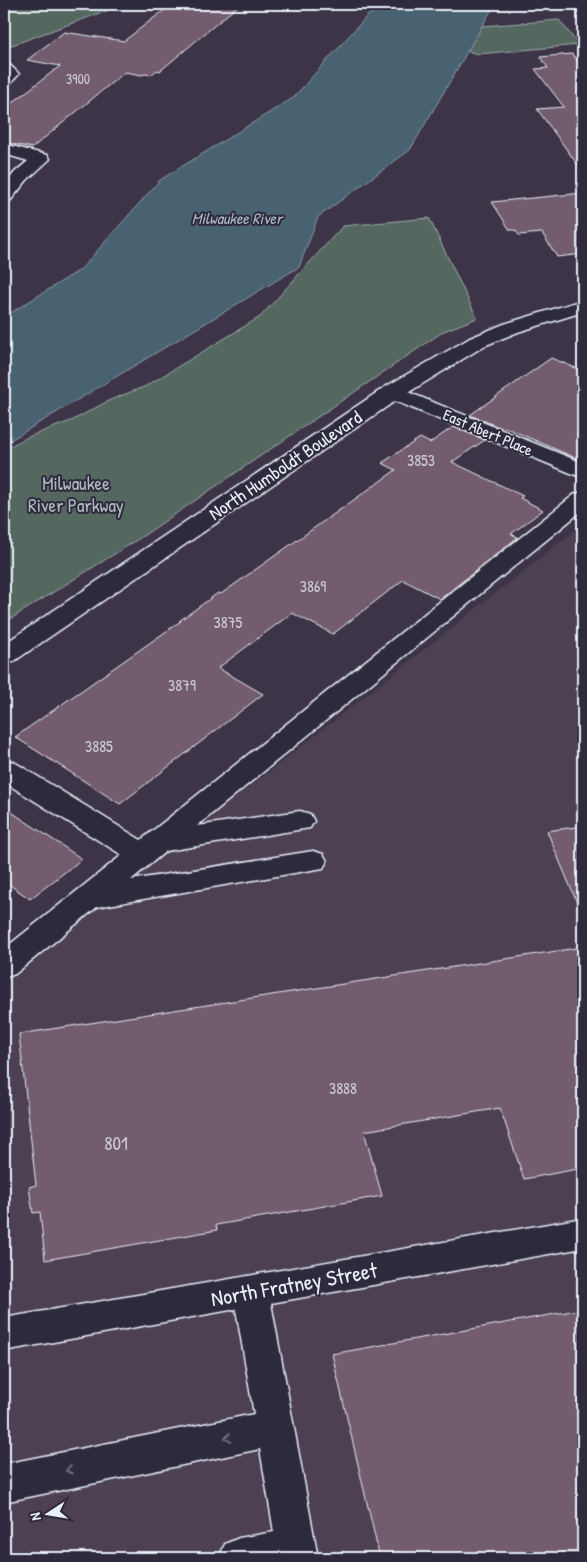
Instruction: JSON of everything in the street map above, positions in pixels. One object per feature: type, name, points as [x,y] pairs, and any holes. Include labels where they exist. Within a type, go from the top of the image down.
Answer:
[{"type":"main road","points":[[4,68],[11,74],[4,81]]},
{"type":"main road","points":[[4,149],[41,159],[21,176],[4,197]]},
{"type":"main road","name":"North Humboldt Boulevard","points":[[4,656],[393,392],[477,342],[511,328],[583,306]]},
{"type":"main road","name":"East Abert Place","points":[[393,392],[583,471]]},
{"type":"main road","points":[[4,966],[583,499]]},
{"type":"main road","points":[[4,769],[151,848],[300,821]]},
{"type":"main road","points":[[90,898],[314,861]]},
{"type":"main road","name":"North Fratney Street","points":[[4,1334],[583,1232]]},
{"type":"main road","points":[[240,1558],[298,1553],[251,1291]]},
{"type":"main road","points":[[4,1483],[276,1428]]},
{"type":"shaded area","points":[[583,524],[583,1558],[4,1558],[4,976],[288,757]]},
{"type":"green space","points":[[13,4],[125,4],[4,48],[4,7]]},
{"type":"green space","points":[[559,20],[579,45],[478,54],[467,51],[482,26]]},
{"type":"green space","name":"Milwaukee River Parkway","points":[[429,218],[477,318],[444,331],[140,538],[4,623],[4,449],[28,437],[73,420],[110,400],[146,386],[260,317],[343,226]]},
{"type":"water","name":"Milwaukee River","points":[[385,4],[495,4],[410,150],[318,217],[299,267],[4,444],[4,317],[80,270],[160,180],[293,98],[367,16]]},
{"type":"building","points":[[172,4],[240,4],[160,71],[157,70],[151,75],[125,72],[32,148],[4,142],[4,109],[60,66],[27,60],[64,32],[124,41]]},
{"type":"building","points":[[572,54],[583,65],[583,172],[537,109],[564,107],[535,69],[548,68],[540,57]]},
{"type":"building","points":[[583,193],[583,254],[557,257],[542,233],[519,235],[515,230],[510,230],[492,202]]},
{"type":"building","points":[[551,358],[583,371],[583,461],[504,427],[502,428],[470,415]]},
{"type":"building","points":[[453,427],[485,440],[452,462],[523,496],[520,498],[543,510],[511,534],[518,537],[440,599],[403,580],[333,634],[292,613],[218,668],[263,694],[120,804],[15,737],[396,470],[382,463],[420,438],[430,443]]},
{"type":"building","points":[[4,807],[82,859],[30,899],[4,881]]},
{"type":"building","points":[[583,826],[583,917],[547,831]]},
{"type":"building","points":[[583,947],[583,1168],[524,1179],[500,1108],[364,1131],[382,1196],[216,1225],[217,1230],[45,1260],[40,1212],[33,1213],[29,1187],[36,1185],[19,1034]]},
{"type":"building","points":[[583,1309],[583,1558],[380,1558],[332,1354]]}]
